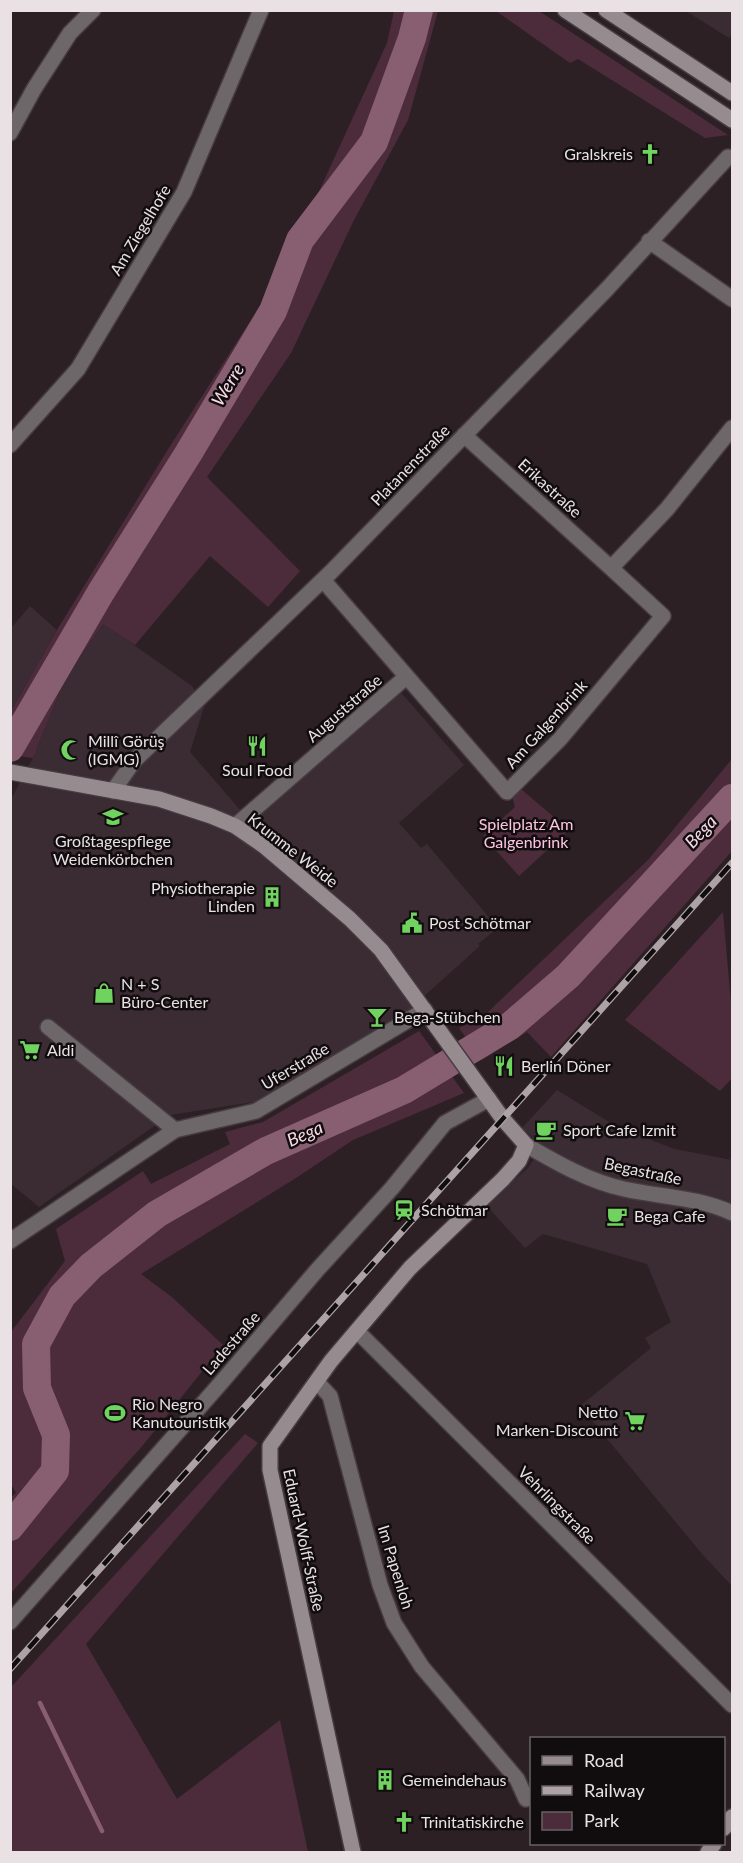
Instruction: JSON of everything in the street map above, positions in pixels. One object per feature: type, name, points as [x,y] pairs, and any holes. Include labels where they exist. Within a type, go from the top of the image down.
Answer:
[{"type":"street","points":[[10,133],[34,89],[70,33],[93,10]]},
{"type":"street","name":"Am Ziegelhofe","points":[[10,445],[78,369],[184,192],[261,10]]},
{"type":"street","points":[[565,10],[732,120]]},
{"type":"street","points":[[606,10],[732,93]]},
{"type":"street","name":"Platanenstraße","points":[[113,791],[134,761],[323,580],[607,289],[728,157]]},
{"type":"street","points":[[649,241],[732,299]]},
{"type":"street","points":[[611,568],[666,509],[732,428]]},
{"type":"street","name":"Erikastraße","points":[[464,435],[663,616]]},
{"type":"street","name":"Auguststraße","points":[[235,826],[406,677],[323,580]]},
{"type":"street","name":"Am Galgenbrink","points":[[406,677],[507,792],[561,739],[663,616]]},
{"type":"street","name":"Krumme Weide","points":[[10,772],[159,799],[235,826],[292,868],[381,950],[475,1080]]},
{"type":"street","name":"Uferstraße","points":[[10,1241],[175,1130],[256,1111],[425,1010]]},
{"type":"street","points":[[48,1028],[175,1130]]},
{"type":"street","name":"Begastraße","points":[[475,1080],[526,1145],[566,1169],[625,1189],[689,1199],[732,1213]]},
{"type":"street","name":"Ladestraße","points":[[10,1622],[318,1269],[384,1197],[445,1123],[489,1099]]},
{"type":"street","name":"Eduard-Wolff-Straße","points":[[353,1852],[270,1470],[270,1446],[331,1360],[410,1268],[503,1179],[519,1161],[526,1145]]},
{"type":"street","name":"Vehrlingstraße","points":[[357,1330],[732,1705]]},
{"type":"street","name":"Im Papenloh","points":[[317,1382],[330,1396],[380,1585],[394,1623],[422,1667],[517,1779],[526,1798]]},
{"type":"shaded area","points":[[686,11],[732,11],[732,34],[729,38]]},
{"type":"shaded area","points":[[30,606],[57,630],[11,711],[11,628]]},
{"type":"shaded area","points":[[103,623],[192,686],[205,704],[190,752],[242,812],[392,682],[464,765],[399,823],[421,848],[427,844],[498,928],[403,1015],[254,1102],[170,1115],[39,1207],[11,1184],[11,799],[33,758],[66,676]]},
{"type":"shaded area","name":"Schötmar","points":[[557,1090],[619,1128],[675,1149],[732,1160],[732,1586],[702,1554],[580,1406],[651,1348],[645,1338],[671,1322],[647,1264],[543,1234],[525,1248],[486,1205],[528,1168],[543,1146],[522,1128]]},
{"type":"green space","points":[[394,11],[438,11],[408,120],[353,222],[291,353],[207,477],[300,571],[268,607],[210,556],[135,645],[103,624],[66,676],[33,758],[11,755],[11,711],[57,630],[172,443],[283,270],[387,43]]},
{"type":"green space","points":[[496,11],[539,11],[728,135],[705,138],[578,59],[570,63]]},
{"type":"green space","points":[[732,759],[732,851],[551,1057],[527,1032],[482,1060],[459,1028],[489,1011],[648,860]]},
{"type":"green space","name":"Spielplatz Am Galgenbrink","points":[[521,789],[569,830],[519,876],[483,836],[515,807],[512,796]]},
{"type":"green space","points":[[723,912],[732,1015],[732,1078],[720,1091],[625,1020]]},
{"type":"green space","points":[[419,1031],[464,1093],[353,1140],[141,1274],[173,1298],[223,1345],[144,1444],[11,1593],[11,1497],[16,1493],[10,1482],[11,1332],[65,1261],[56,1229],[143,1171],[151,1184],[230,1144],[225,1132],[263,1122]]},
{"type":"green space","points":[[245,1434],[258,1443],[86,1644],[177,1799],[280,1720],[308,1852],[11,1852],[11,1687]]},
{"type":"waterway","name":"Werre","points":[[10,748],[101,592],[188,454],[273,311],[300,240],[374,142],[412,38],[419,10]]},
{"type":"waterway","name":"Bega","points":[[10,1527],[55,1471],[56,1435],[37,1388],[36,1344],[62,1296],[91,1266],[157,1214],[266,1151],[404,1090],[510,1026],[568,976],[732,798]]},
{"type":"waterway","points":[[40,1703],[102,1831]]},
{"type":"railway","points":[[10,1669],[732,863]]},
{"type":"place","name":"Gralskreis","points":[[650,154]]},
{"type":"place","name":"Soul Food","points":[[257,746]]},
{"type":"place","name":"Millî Görüş (IGMG)","points":[[71,750]]},
{"type":"place","name":"Großtagespflege Weidenkörbchen","points":[[113,817]]},
{"type":"place","name":"Physiotherapie Linden","points":[[272,897]]},
{"type":"place","name":"Post Schötmar","points":[[412,923]]},
{"type":"place","name":"N + S Büro-Center","points":[[104,993]]},
{"type":"place","name":"Bega-Stübchen","points":[[377,1017]]},
{"type":"place","name":"Aldi","points":[[30,1050]]},
{"type":"place","name":"Berlin Döner","points":[[504,1066]]},
{"type":"place","name":"Sport Cafe Izmit","points":[[546,1130]]},
{"type":"place","name":"Schötmar","points":[[404,1210]]},
{"type":"place","name":"Bega Cafe","points":[[617,1216]]},
{"type":"place","name":"Rio Negro Kanutouristik","points":[[115,1413]]},
{"type":"place","name":"Netto Marken-Discount","points":[[635,1421]]},
{"type":"place","name":"Gemeindehaus","points":[[385,1780]]},
{"type":"place","name":"Trinitatiskirche","points":[[404,1822]]}]
